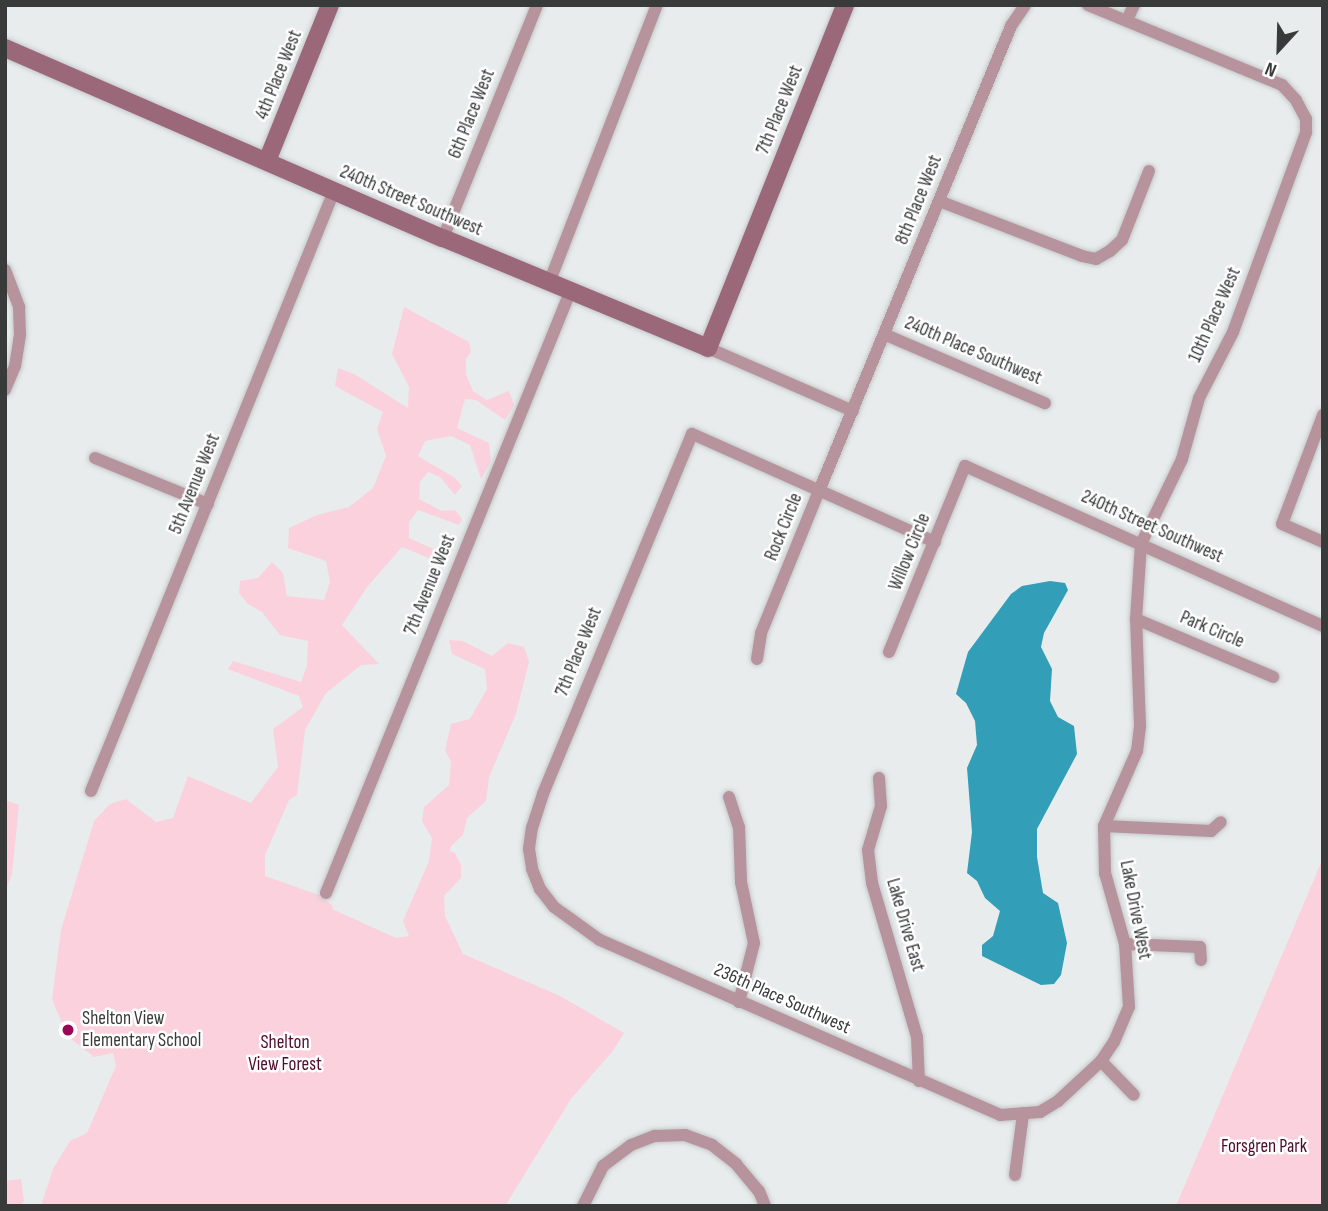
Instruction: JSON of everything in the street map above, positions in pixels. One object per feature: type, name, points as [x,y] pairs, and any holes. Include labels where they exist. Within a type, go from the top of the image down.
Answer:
[{"type":"street","name":"4th Place West","points":[[267,161],[330,5]]},
{"type":"street","name":"6th Place West","points":[[443,238],[537,5]]},
{"type":"street","points":[[549,283],[657,5]]},
{"type":"street","name":"7th Place West","points":[[708,348],[845,5]]},
{"type":"street","points":[[1088,5],[1127,20],[1134,5]]},
{"type":"street","name":"8th Place West","points":[[853,411],[1011,26],[1025,6]]},
{"type":"street","name":"10th Place West","points":[[1127,20],[1282,85],[1296,100],[1306,119],[1303,146],[1233,332],[1199,398],[1182,459],[1141,544]]},
{"type":"street","name":"240th Street Southwest","points":[[5,48],[443,238],[853,411]]},
{"type":"street","points":[[939,201],[1096,259],[1122,240],[1149,172]]},
{"type":"street","name":"5th Avenue West","points":[[91,791],[334,191]]},
{"type":"street","points":[[5,270],[19,307],[20,335],[15,366],[5,390]]},
{"type":"street","name":"7th Avenue West","points":[[327,893],[570,292]]},
{"type":"street","name":"240th Place Southwest","points":[[886,335],[1045,403]]},
{"type":"street","name":"Rock Circle","points":[[757,659],[761,634],[853,411]]},
{"type":"street","points":[[1323,415],[1282,524],[1323,542]]},
{"type":"street","name":"7th Place West","points":[[540,889],[532,869],[529,849],[543,794],[692,434],[819,491]]},
{"type":"street","points":[[95,458],[208,505]]},
{"type":"street","name":"240th Street Southwest","points":[[965,466],[1323,626]]},
{"type":"street","name":"Willow Circle","points":[[889,652],[965,466]]},
{"type":"street","points":[[819,491],[935,542]]},
{"type":"street","name":"Lake Drive West","points":[[1023,1114],[1040,1112],[1058,1101],[1101,1061],[1114,1042],[1129,1007],[1125,944],[1105,873],[1104,826],[1137,751],[1140,726],[1136,619],[1141,544]]},
{"type":"street","name":"Park Circle","points":[[1136,619],[1273,677]]},
{"type":"street","name":"Lake Drive East","points":[[879,778],[881,806],[868,850],[872,883],[917,1037],[919,1081]]},
{"type":"street","points":[[729,797],[739,827],[741,882],[754,943],[739,1002]]},
{"type":"street","points":[[1104,826],[1211,831],[1221,822]]},
{"type":"street","name":"236th Place Southwest","points":[[540,889],[573,923],[600,940],[1000,1115],[1023,1114]]},
{"type":"street","points":[[1125,944],[1200,947],[1201,960]]},
{"type":"street","points":[[1101,1061],[1134,1095]]},
{"type":"street","points":[[1015,1175],[1023,1114]]},
{"type":"street","points":[[583,1206],[603,1166],[631,1145],[655,1136],[685,1135],[712,1145],[736,1164],[758,1191],[765,1206]]},
{"type":"green space","name":"Shelton View Forest","points":[[404,307],[469,342],[471,352],[466,359],[466,374],[473,391],[487,400],[509,391],[514,405],[505,420],[476,400],[465,399],[457,428],[489,443],[491,461],[481,479],[470,445],[451,436],[425,441],[418,456],[455,478],[462,486],[455,495],[440,477],[428,472],[420,482],[419,499],[442,511],[455,510],[462,519],[459,525],[418,510],[409,522],[409,538],[440,552],[436,561],[402,547],[367,587],[342,625],[379,664],[361,665],[326,693],[305,730],[297,795],[289,800],[265,855],[265,876],[319,895],[333,906],[332,909],[396,938],[409,936],[403,921],[429,861],[432,838],[422,821],[424,807],[449,785],[451,762],[445,750],[451,724],[470,719],[487,689],[485,669],[452,654],[449,640],[463,641],[492,656],[508,643],[524,647],[529,662],[516,714],[489,777],[486,801],[467,818],[463,835],[451,846],[450,851],[455,853],[461,865],[461,878],[444,896],[445,916],[463,954],[560,996],[624,1033],[612,1052],[571,1099],[505,1206],[41,1206],[53,1169],[70,1141],[87,1133],[116,1066],[113,1053],[94,1057],[67,1036],[52,999],[61,930],[94,821],[110,804],[126,799],[156,822],[173,818],[188,776],[251,803],[278,767],[273,729],[303,707],[299,696],[228,669],[233,661],[301,682],[307,666],[308,641],[280,635],[262,612],[248,604],[239,593],[240,581],[258,578],[272,562],[283,573],[287,596],[324,600],[330,582],[326,561],[288,548],[289,528],[317,515],[349,507],[373,488],[386,456],[377,429],[383,412],[335,386],[338,368],[354,374],[408,408],[409,387],[392,354]]},
{"type":"green space","points":[[5,800],[19,805],[12,874],[5,892]]},
{"type":"green space","name":"Forsgren Park","points":[[1323,858],[1323,1206],[1176,1206]]},
{"type":"green space","points":[[21,1179],[24,1201],[21,1205],[5,1206],[5,1181]]},
{"type":"water","points":[[1050,581],[1065,583],[1068,590],[1044,633],[1041,647],[1052,669],[1050,701],[1058,717],[1074,726],[1077,754],[1037,829],[1037,857],[1043,893],[1058,903],[1067,943],[1061,975],[1054,984],[1041,985],[982,956],[982,945],[993,936],[1000,911],[985,898],[977,881],[967,873],[972,832],[967,768],[977,745],[975,721],[966,703],[956,694],[968,652],[1011,594],[1022,586]]},
{"type":"place","name":"Shelton View Elementary School","points":[[68,1030]]}]
